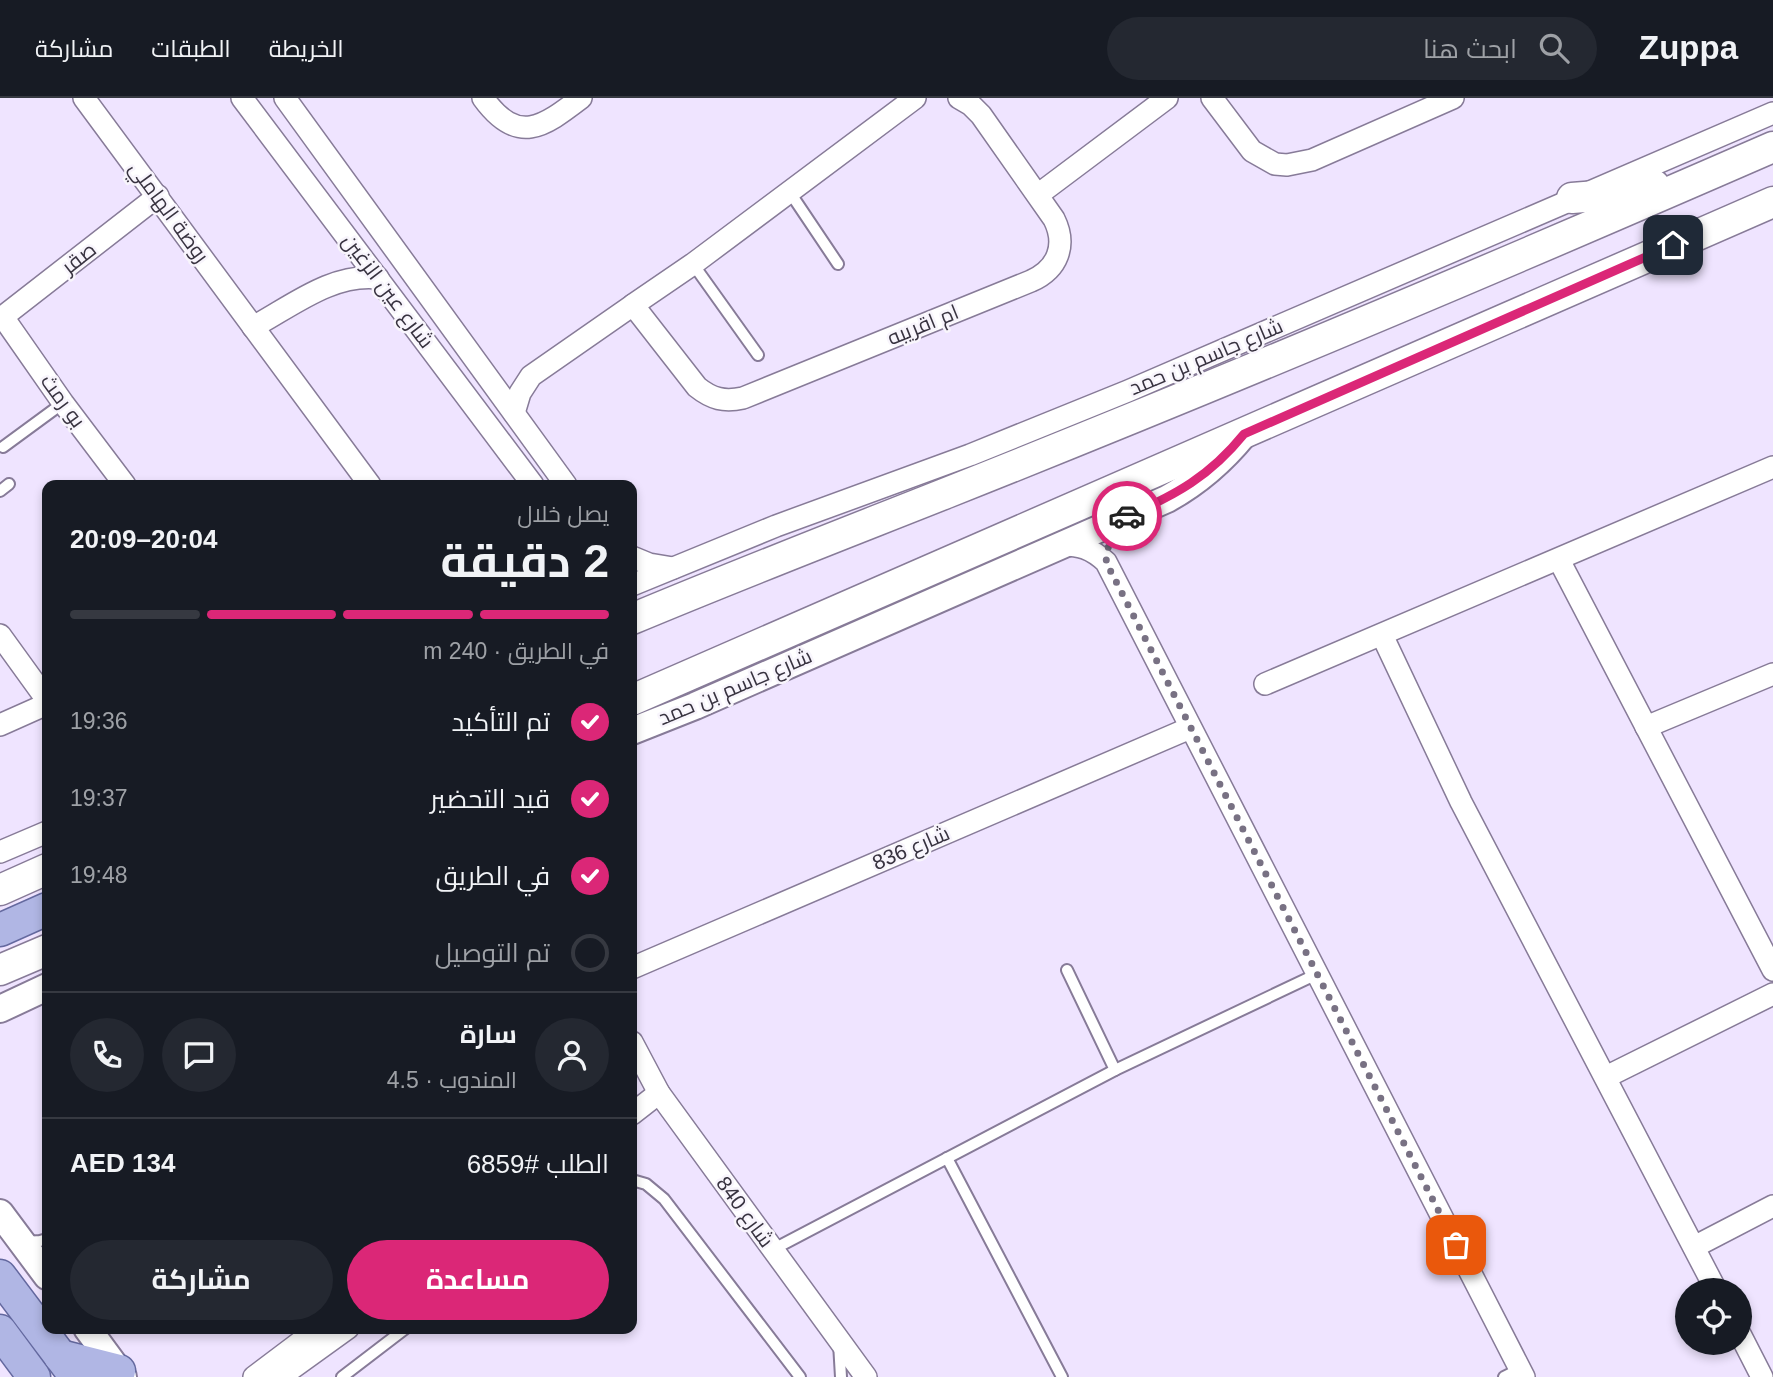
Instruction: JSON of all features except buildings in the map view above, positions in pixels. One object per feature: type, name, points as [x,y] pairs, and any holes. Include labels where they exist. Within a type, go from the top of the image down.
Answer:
[{"type":"main road","name":"شارع جاسم بن حمد","points":[[637,617],[1464,281],[1773,147]]},
{"type":"main road","points":[[1572,198],[1622,194],[1726,168]]},
{"type":"main road","name":"شارع جاسم بن حمد","points":[[637,698],[1773,202]]},
{"type":"main road","points":[[637,717],[691,690],[716,663]]},
{"type":"main road","points":[[0,890],[42,871]]},
{"type":"main road","points":[[0,930],[42,911]]},
{"type":"main road","points":[[0,970],[42,952]]},
{"type":"main road","points":[[0,1276],[42,1332]]},
{"type":"main road","points":[[0,1331],[34,1377]]},
{"type":"main road","points":[[44,1334],[68,1366],[121,1374]]},
{"type":"street","name":"روضة الهاملي","points":[[84,98],[366,480]]},
{"type":"street","name":"شارع عين الزغين","points":[[242,98],[529,480]]},
{"type":"street","name":"شارع عين الزغين","points":[[285,98],[562,480]]},
{"type":"street","points":[[483,98],[503,120],[525,127],[548,122],[581,98]]},
{"type":"street","points":[[514,413],[520,393],[531,376],[693,264],[915,98]]},
{"type":"street","name":"ام اقريبه","points":[[633,305],[697,387],[718,400],[731,401],[1043,276],[1059,256],[1060,230],[1039,194],[981,115],[960,98]]},
{"type":"street","points":[[1039,194],[1167,98]]},
{"type":"street","points":[[1212,98],[1252,151],[1275,164],[1287,165],[1312,160],[1452,98]]},
{"type":"street","name":"شارع جاسم بن حمد","points":[[637,583],[776,526],[970,455],[1128,391],[1773,113]]},
{"type":"street","name":"صقر","points":[[2,318],[158,197]]},
{"type":"street","points":[[336,282],[346,263],[348,239]]},
{"type":"street","points":[[253,327],[336,282],[358,277],[378,278]]},
{"type":"street","name":"بو رمث","points":[[2,318],[121,480]]},
{"type":"street","points":[[491,380],[531,376]]},
{"type":"street","name":"شارع جاسم بن حمد","points":[[637,729],[1167,499],[1201,477],[1224,457],[1244,434]]},
{"type":"street","points":[[1265,684],[1773,467]]},
{"type":"street","points":[[1106,562],[1119,520]]},
{"type":"street","points":[[1060,545],[1080,546],[1106,562],[1317,974],[1516,1374]]},
{"type":"street","points":[[637,558],[649,564],[673,568]]},
{"type":"street","points":[[1559,560],[1773,970]]},
{"type":"street","points":[[0,635],[42,695]]},
{"type":"street","points":[[1382,635],[1461,802],[1710,1278]]},
{"type":"street","points":[[1646,727],[1773,674]]},
{"type":"street","points":[[0,725],[42,704]]},
{"type":"street","name":"شارع 836","points":[[637,966],[1190,728]]},
{"type":"street","points":[[0,852],[42,834]]},
{"type":"street","points":[[0,1009],[42,989]]},
{"type":"street","points":[[1606,1077],[1773,994]]},
{"type":"street","name":"شارع 840","points":[[637,1051],[659,1093],[866,1377]]},
{"type":"street","points":[[637,1110],[659,1093]]},
{"type":"street","points":[[1694,1247],[1773,1206]]},
{"type":"street","points":[[0,1213],[34,1240],[42,1262]]},
{"type":"street","points":[[91,1334],[121,1374]]},
{"type":"street","points":[[254,1377],[311,1334]]},
{"type":"street","points":[[280,1377],[340,1334]]},
{"type":"street","points":[[1751,1355],[1762,1377]]},
{"type":"lane","points":[[789,191],[838,264]]},
{"type":"lane","points":[[693,264],[758,355]]},
{"type":"lane","points":[[3,447],[63,403]]},
{"type":"lane","points":[[1067,970],[1115,1070]]},
{"type":"lane","points":[[772,1250],[1115,1070],[1317,974]]},
{"type":"lane","points":[[947,1158],[1062,1377]]},
{"type":"lane","points":[[637,1181],[646,1184],[664,1199],[800,1377]]},
{"type":"lane","points":[[342,1377],[398,1334]]},
{"type":"lane","points":[[839,1340],[841,1377]]},
{"type":"way so far","points":[[1127,516],[1119,520],[1114,530],[1106,562],[1456,1245]]},
{"type":"route","points":[[1127,516],[1184,489],[1217,464],[1244,434],[1673,245]]}]
